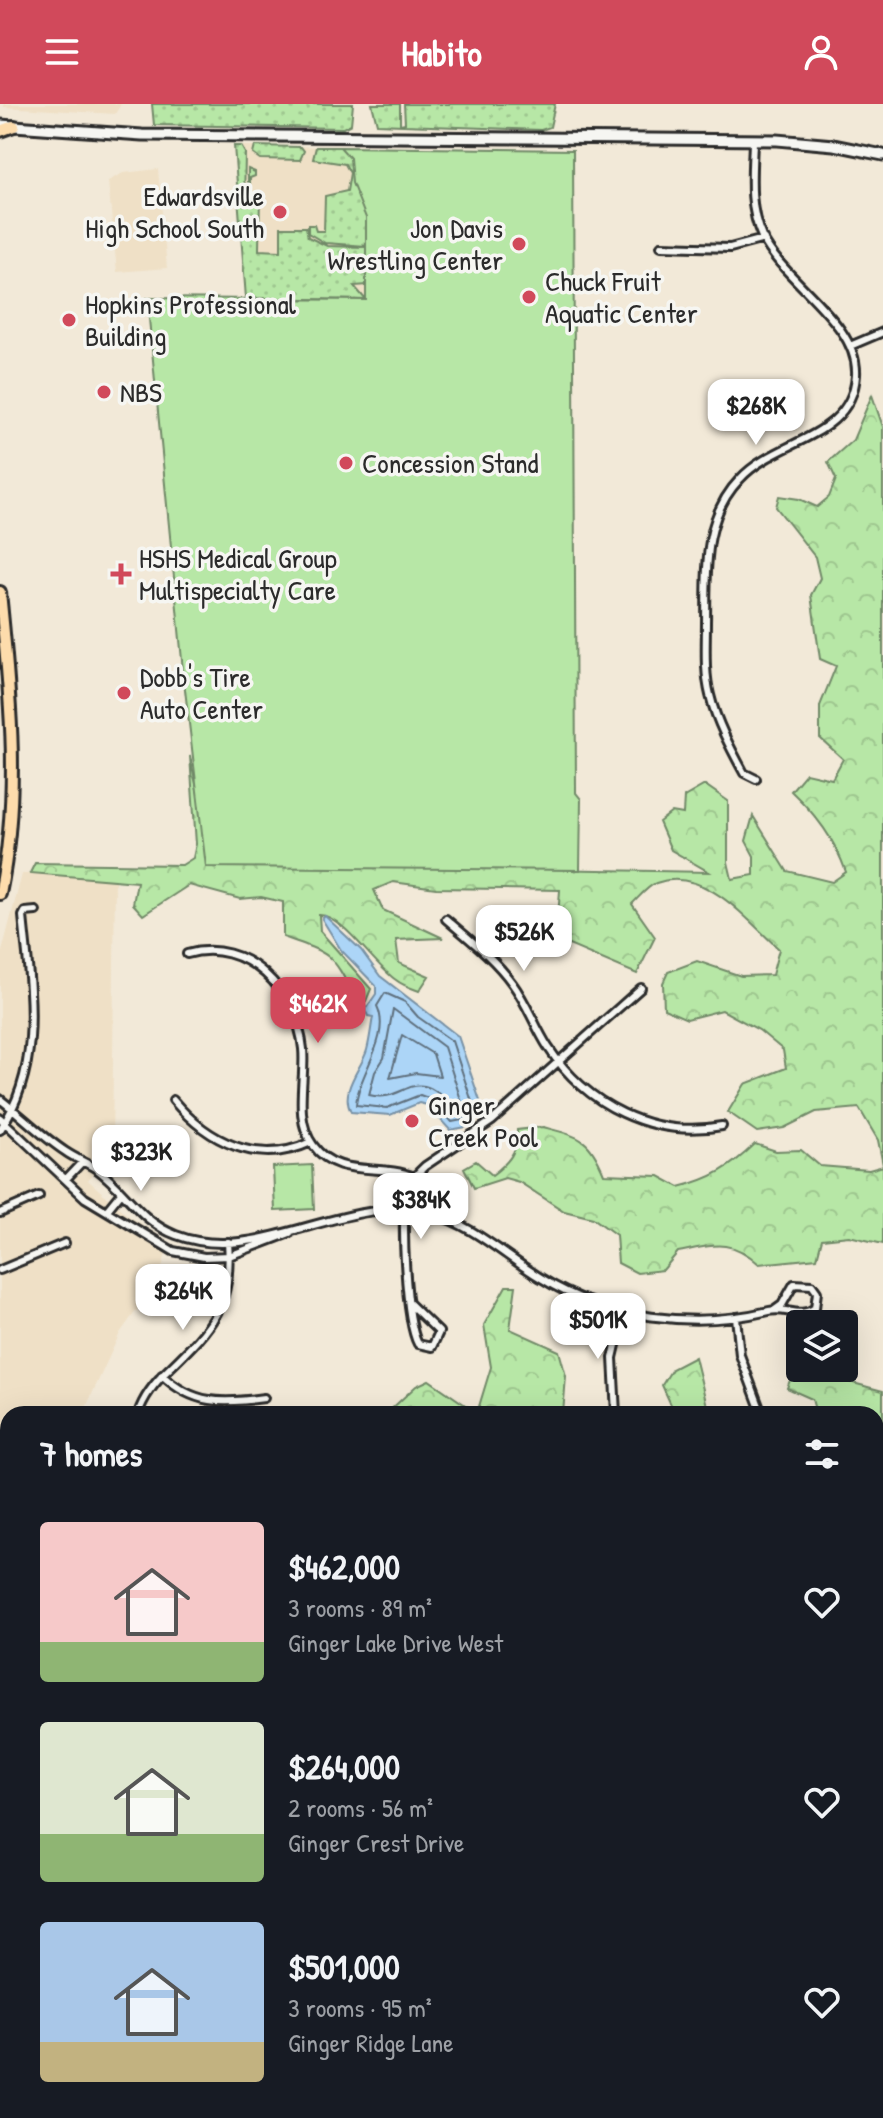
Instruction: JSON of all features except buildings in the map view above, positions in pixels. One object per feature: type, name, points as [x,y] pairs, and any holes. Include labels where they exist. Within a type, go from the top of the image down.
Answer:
[{"type":"main road","points":[[0,128],[14,126]]},
{"type":"main road","points":[[0,592],[14,787],[0,894]]},
{"type":"street","points":[[14,126],[142,135],[805,142],[883,155]]},
{"type":"street","points":[[753,141],[751,187],[764,239],[850,346],[856,376],[846,408],[824,429],[762,461],[739,479],[722,503],[708,544],[706,656],[710,695],[744,773],[756,779]]},
{"type":"street","points":[[661,246],[730,248],[764,239]]},
{"type":"street","points":[[850,346],[883,332]]},
{"type":"street","points":[[0,1130],[3,1120],[13,1109],[25,1077],[31,1030],[23,916],[25,912],[36,911]]},
{"type":"street","points":[[446,919],[511,981],[559,1063],[591,1096],[621,1114],[669,1126],[696,1129],[722,1126]]},
{"type":"street","points":[[187,954],[205,949],[228,951],[254,964],[276,985],[294,1016],[303,1045],[302,1106],[311,1142],[339,1165],[360,1170],[393,1170],[414,1177]]},
{"type":"street","points":[[409,1303],[439,1332],[432,1347],[423,1348],[416,1341],[408,1314],[405,1211],[408,1190],[414,1177],[425,1166],[492,1121],[641,988]]},
{"type":"street","points":[[0,1099],[65,1152],[98,1170],[148,1220],[175,1235],[203,1242],[228,1242],[349,1215],[405,1211],[451,1219],[544,1280],[576,1296],[624,1311],[680,1319],[736,1317],[775,1310],[809,1312],[815,1308],[817,1292],[812,1285],[794,1284],[782,1305],[775,1310]]},
{"type":"street","points":[[173,1100],[200,1129],[239,1148],[273,1153],[311,1142]]},
{"type":"street","points":[[3,1120],[85,1198],[173,1251],[204,1257],[229,1256],[303,1226]]},
{"type":"street","points":[[66,1179],[82,1162]]},
{"type":"street","points":[[107,1210],[120,1194]]},
{"type":"street","points":[[0,1213],[39,1196]]},
{"type":"street","points":[[142,1406],[162,1375],[219,1312],[229,1286],[228,1242]]},
{"type":"street","points":[[0,1270],[65,1243]]},
{"type":"street","points":[[616,1406],[613,1358],[624,1311]]},
{"type":"street","points":[[736,1317],[740,1355],[759,1406]]},
{"type":"street","points":[[162,1375],[182,1392],[206,1401],[231,1403],[264,1398]]},
{"type":"shaded area","points":[[4,104],[121,104],[115,114],[4,107]]},
{"type":"shaded area","points":[[234,146],[340,147],[347,152],[366,218],[366,300],[246,298]]},
{"type":"shaded area","points":[[158,169],[167,268],[117,272],[108,181],[123,173]]},
{"type":"shaded area","points":[[67,873],[115,877],[112,1153],[88,1180],[126,1214],[169,1242],[159,1279],[120,1333],[87,1406],[0,1406],[0,959],[22,874]]},
{"type":"green space","points":[[152,104],[353,104],[351,124],[343,128],[154,125]]},
{"type":"green space","points":[[372,104],[400,104],[400,124],[405,123],[404,104],[555,104],[550,127],[541,130],[377,124]]},
{"type":"green space","points":[[234,146],[241,146],[245,153],[244,205],[248,204],[248,169],[255,172],[255,176],[250,178],[250,195],[260,195],[259,250],[281,251],[281,227],[306,227],[308,237],[327,246],[366,247],[368,285],[354,286],[366,300],[246,298]]},
{"type":"green space","points":[[255,146],[301,147],[304,151],[300,160],[260,159],[253,154]]},
{"type":"green space","points":[[316,147],[341,147],[349,154],[367,218],[366,246],[325,243],[308,233],[308,225],[314,225],[316,231],[324,231],[325,196],[347,191],[350,173],[345,164],[313,159]]},
{"type":"green space","points":[[340,147],[573,150],[576,793],[581,799],[580,870],[206,867],[184,681],[147,298],[366,300],[366,218],[352,183],[350,158]]},
{"type":"green space","points":[[872,395],[883,427],[883,1165],[878,1140],[859,1108],[816,1112],[784,1128],[757,1132],[728,1112],[745,1084],[786,1068],[783,1050],[759,1030],[722,1010],[687,1019],[664,1009],[663,983],[668,972],[697,961],[741,976],[772,975],[779,949],[724,899],[691,882],[674,880],[656,883],[632,904],[655,937],[637,974],[569,945],[528,958],[517,940],[557,931],[560,890],[436,888],[393,882],[374,890],[383,910],[443,938],[396,940],[399,963],[429,976],[419,991],[387,973],[338,923],[319,915],[320,931],[371,989],[366,1001],[357,1002],[330,958],[283,937],[283,902],[261,897],[240,899],[189,885],[143,915],[133,904],[137,882],[30,873],[35,863],[182,865],[193,858],[196,844],[190,756],[201,808],[435,867],[709,872],[671,850],[659,822],[672,812],[683,814],[684,797],[705,785],[728,801],[728,862],[732,879],[754,875],[754,856],[746,841],[753,816],[787,871],[832,882],[846,872],[841,860],[824,828],[791,791],[806,773],[832,779],[843,759],[820,738],[820,706],[836,666],[820,659],[811,595],[820,578],[815,557],[776,507],[779,496],[799,499],[817,507],[829,497],[836,479],[828,462],[853,440]]},
{"type":"green space","points":[[543,1127],[582,1140],[593,1152],[604,1174],[659,1176],[679,1187],[720,1171],[755,1144],[776,1151],[801,1150],[820,1166],[869,1170],[883,1166],[883,1244],[849,1236],[822,1239],[817,1258],[759,1264],[740,1250],[712,1246],[678,1252],[663,1270],[637,1273],[618,1263],[616,1235],[593,1218],[564,1211],[519,1182],[505,1178],[474,1188],[464,1168],[476,1161],[492,1175],[511,1156],[517,1130]]},
{"type":"green space","points":[[312,1165],[314,1209],[275,1211],[273,1167]]},
{"type":"green space","points":[[506,1286],[516,1286],[510,1329],[559,1351],[566,1376],[564,1406],[479,1406],[491,1367],[484,1325]]},
{"type":"green space","points":[[695,1357],[707,1406],[672,1406],[662,1385],[672,1369]]},
{"type":"green space","points":[[429,1380],[467,1406],[395,1406],[416,1386]]},
{"type":"green space","points":[[789,1382],[850,1382],[883,1391],[883,1406],[814,1406],[812,1399],[787,1388]]},
{"type":"water","points":[[325,916],[361,950],[380,976],[458,1036],[480,1101],[480,1111],[466,1127],[450,1130],[427,1105],[419,1103],[390,1115],[351,1112],[349,1087],[367,1050],[373,1017],[368,1016],[365,1010],[376,994],[376,986],[341,950],[322,919]]},
{"type":"place","name":"Edwardsville High School South","points":[[280,212]]},
{"type":"place","name":"Jon Davis Wrestling Center","points":[[519,244]]},
{"type":"place","name":"Chuck Fruit Aquatic Center","points":[[529,297]]},
{"type":"place","name":"Hopkins Professional Building","points":[[69,320]]},
{"type":"place","name":"NBS","points":[[104,392]]},
{"type":"place","name":"Concession Stand","points":[[346,463]]},
{"type":"place","name":"HSHS Medical Group Multispecialty Care","points":[[121,574]]},
{"type":"place","name":"Dobb's Tire Auto Center","points":[[124,693]]},
{"type":"place","name":"Ginger Creek Pool","points":[[412,1121]]}]
